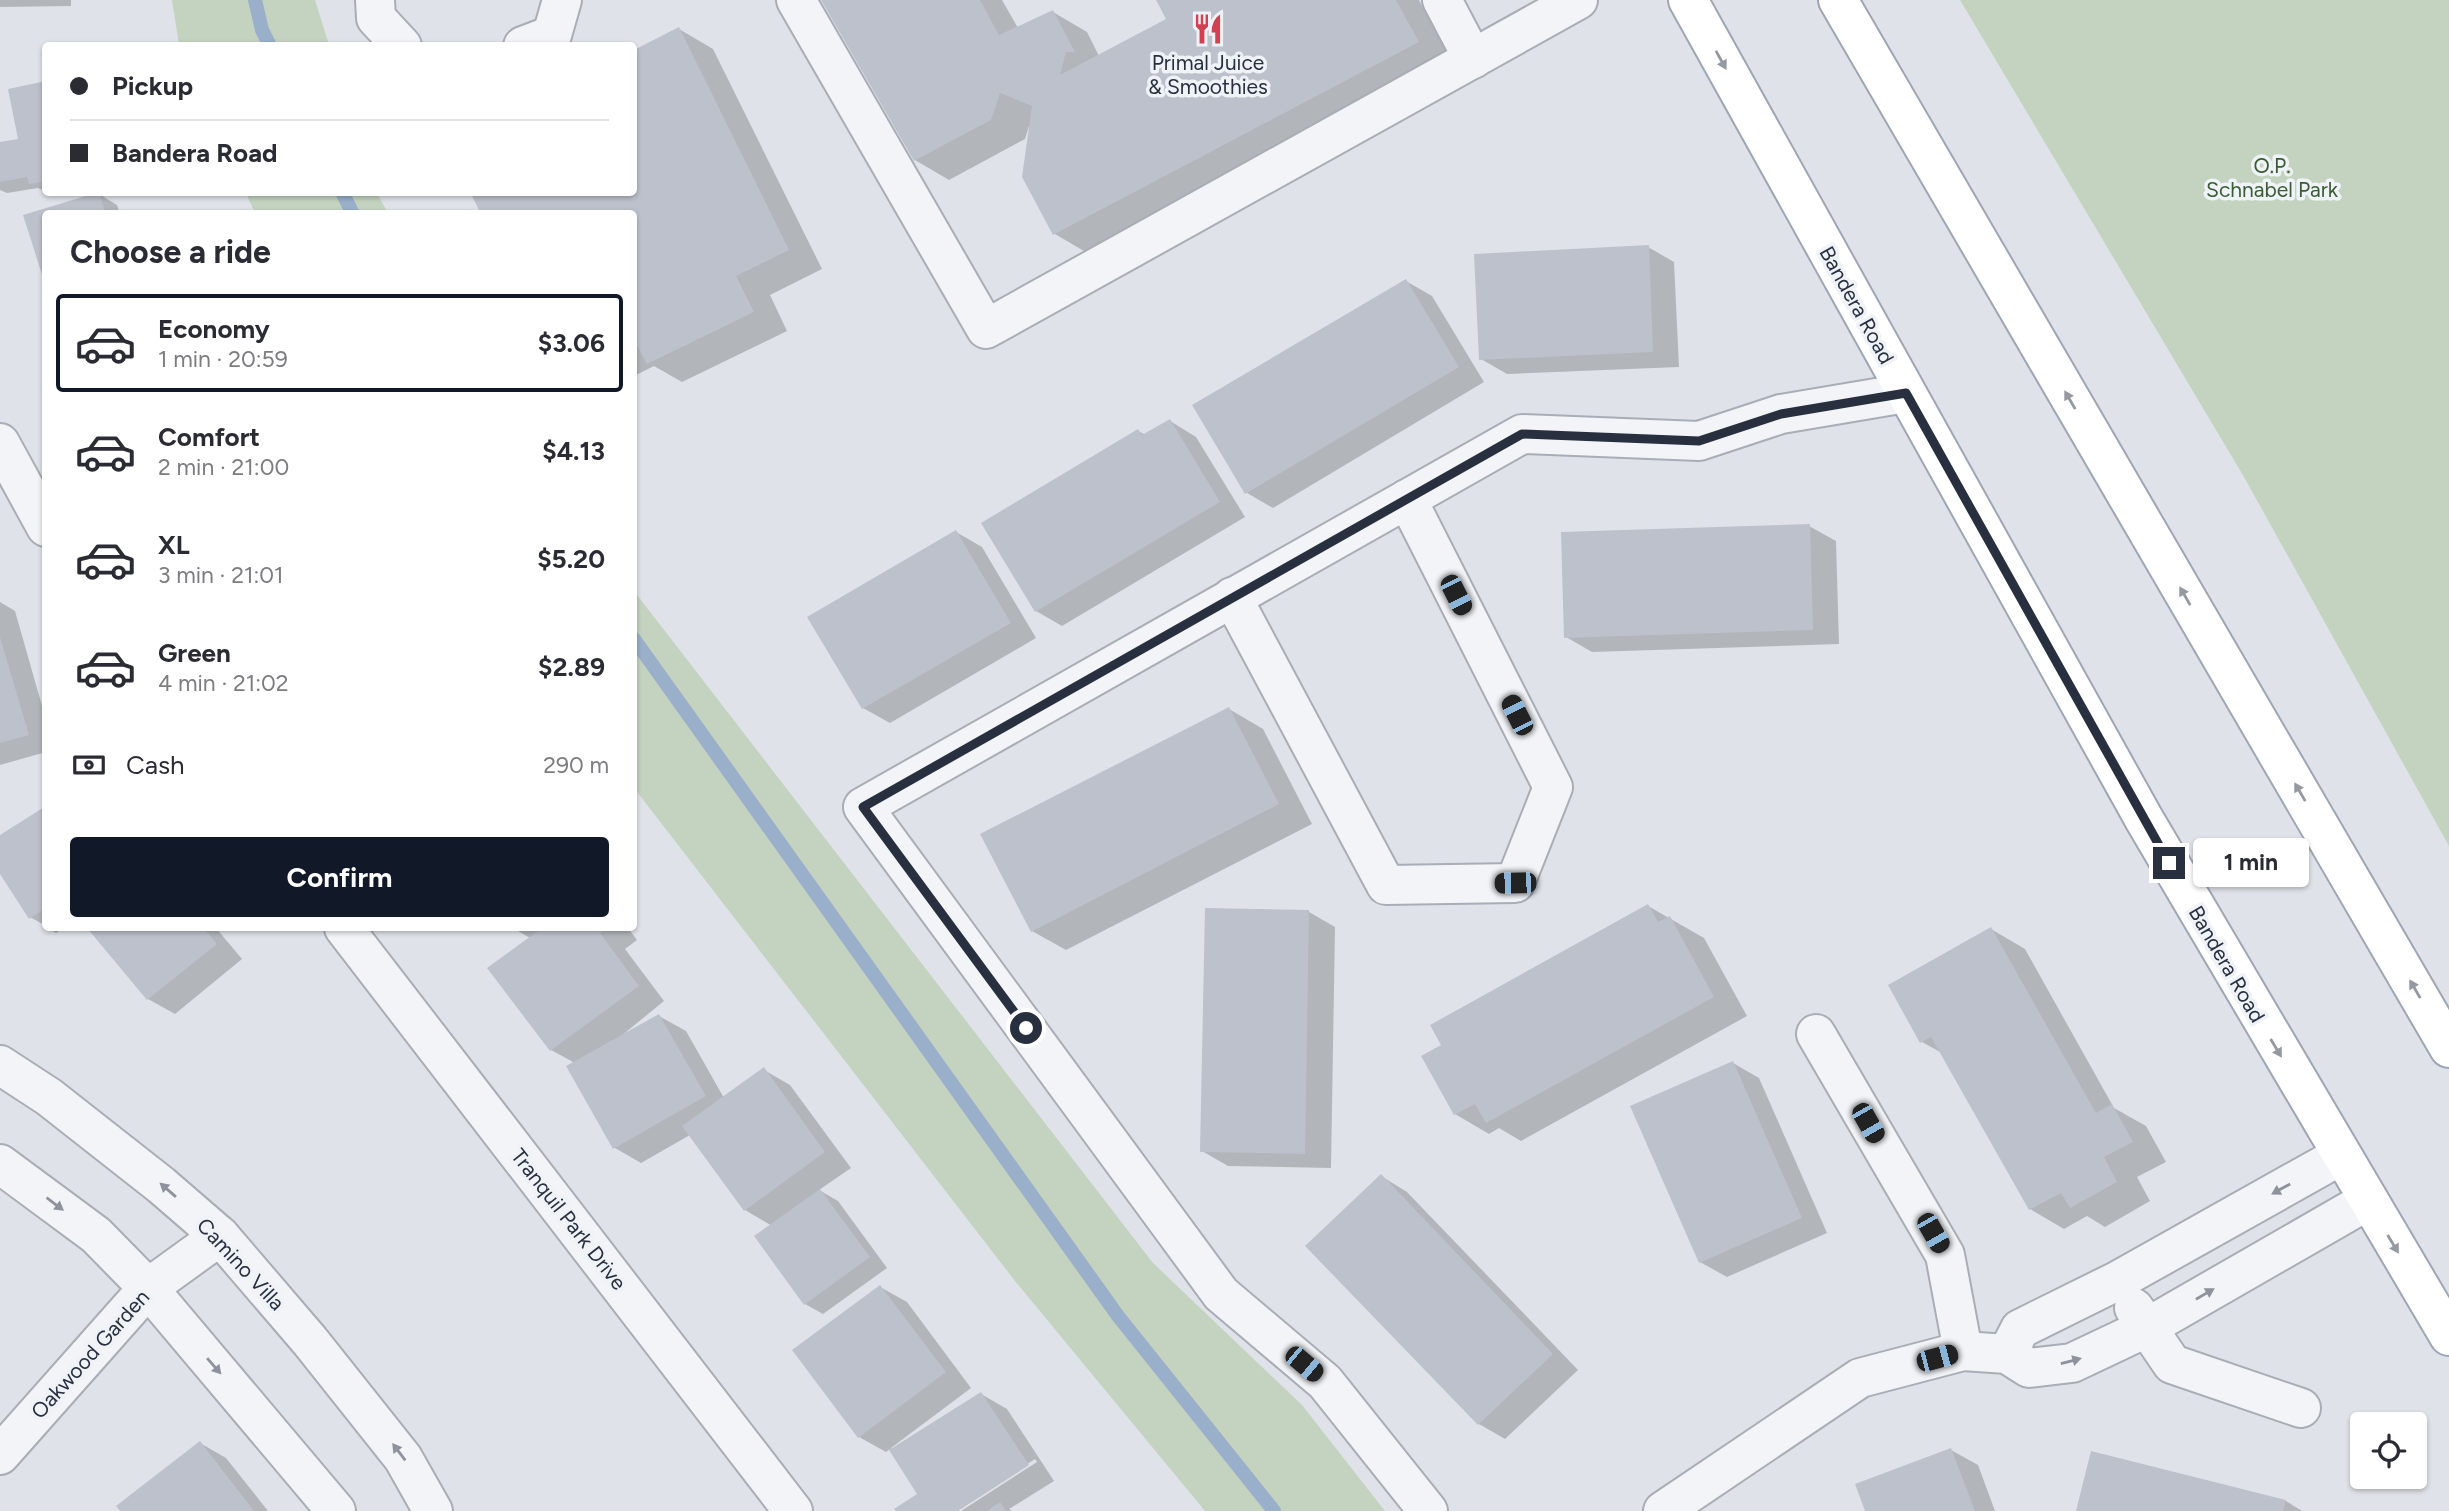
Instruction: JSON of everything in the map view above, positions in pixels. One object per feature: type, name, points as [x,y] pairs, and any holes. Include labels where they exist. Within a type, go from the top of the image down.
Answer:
[{"type":"main road","name":"Bandera Road","points":[[1688,0],[2151,831],[2340,1156],[2449,1336]]},
{"type":"main road","points":[[1838,0],[2449,1048]]},
{"type":"street","points":[[375,0],[376,18],[398,42]]},
{"type":"street","points":[[535,42],[552,36],[562,0]]},
{"type":"street","points":[[796,0],[986,329],[1578,0]]},
{"type":"street","points":[[1442,0],[1473,59]]},
{"type":"street","points":[[1428,1511],[1325,1382],[1222,1294],[863,807],[1522,434],[1699,441],[1781,414],[1906,393]]},
{"type":"street","points":[[0,443],[42,520]]},
{"type":"street","points":[[1232,597],[1386,886],[1515,883],[1553,787],[1407,499]]},
{"type":"street","name":"Tranquil Park Drive","points":[[347,931],[793,1511]]},
{"type":"street","points":[[1816,1034],[1945,1255],[1963,1351]]},
{"type":"street","name":"Camino Villa","points":[[0,1065],[59,1105],[161,1185],[220,1236],[310,1341],[403,1458],[433,1511]]},
{"type":"street","points":[[2007,1354],[2020,1329],[2118,1281],[2340,1156]]},
{"type":"street","points":[[0,1164],[96,1235],[148,1288],[336,1511]]},
{"type":"street","points":[[1663,1511],[1860,1377],[1963,1351],[2007,1354],[2029,1368],[2072,1363],[2146,1328],[2367,1201]]},
{"type":"street","name":"Oakwood Garden","points":[[0,1455],[148,1288],[220,1236]]},
{"type":"street","points":[[2118,1281],[2146,1328],[2172,1364],[2301,1408]]},
{"type":"green space","points":[[172,0],[315,0],[328,42],[179,42]]},
{"type":"green space","name":"O.P. Schnabel Park","points":[[1960,0],[2449,0],[2449,846],[2244,477]]},
{"type":"green space","points":[[247,196],[379,196],[386,210],[254,210]]},
{"type":"green space","points":[[637,595],[1153,1263],[1302,1405],[1385,1511],[1205,1511],[1015,1281],[637,792]]},
{"type":"building","points":[[821,0],[980,0],[999,35],[1053,10],[1075,52],[1066,52],[1060,75],[1166,19],[1156,0],[1396,0],[1419,42],[1053,235],[1022,177],[1032,106],[1000,93],[991,120],[914,161]]},
{"type":"building","points":[[679,27],[789,250],[736,276],[754,312],[647,364],[637,346],[637,210],[479,210],[472,196],[637,196],[637,48]]},
{"type":"building","points":[[42,82],[42,182],[29,184],[27,177],[0,182],[0,142],[18,139],[8,89]]},
{"type":"building","points":[[86,196],[100,196],[105,210],[42,210],[42,275],[23,215]]},
{"type":"building","points":[[1649,245],[1653,352],[1479,360],[1474,254]]},
{"type":"building","points":[[1406,279],[1459,367],[1245,494],[1192,405]]},
{"type":"building","points":[[1170,419],[1220,502],[1035,612],[981,523],[1138,429],[1142,435]]},
{"type":"building","points":[[1810,524],[1813,630],[1564,638],[1561,532]]},
{"type":"building","points":[[956,530],[1011,623],[862,709],[807,617]]},
{"type":"building","points":[[0,637],[29,735],[0,743]]},
{"type":"building","points":[[1229,707],[1279,804],[1031,932],[980,834]]},
{"type":"building","points":[[42,809],[42,911],[29,919],[0,874],[0,835]]},
{"type":"building","points":[[1648,904],[1658,922],[1670,916],[1714,997],[1486,1123],[1475,1104],[1454,1115],[1421,1056],[1441,1045],[1430,1025]]},
{"type":"building","points":[[1205,908],[1309,910],[1305,1154],[1200,1152]]},
{"type":"building","points":[[1991,927],[2096,1113],[2112,1104],[2133,1142],[2104,1157],[2117,1182],[2070,1208],[2061,1193],[2029,1210],[1931,1037],[1920,1043],[1888,985]]},
{"type":"building","points":[[90,931],[206,931],[217,944],[147,1000]]},
{"type":"building","points":[[538,931],[603,931],[600,933],[639,986],[550,1051],[487,968]]},
{"type":"building","points":[[659,1014],[706,1096],[613,1149],[566,1066]]},
{"type":"building","points":[[1733,1061],[1802,1218],[1699,1263],[1630,1106]]},
{"type":"building","points":[[764,1067],[825,1152],[744,1211],[682,1126]]},
{"type":"building","points":[[1381,1174],[1553,1354],[1478,1425],[1305,1246]]},
{"type":"building","points":[[820,1189],[870,1257],[804,1305],[754,1236]]},
{"type":"building","points":[[880,1285],[946,1372],[858,1438],[792,1350]]},
{"type":"building","points":[[981,1392],[1029,1465],[958,1511],[896,1511],[894,1509],[917,1494],[889,1450]]},
{"type":"building","points":[[200,1441],[254,1511],[120,1511],[116,1506]]},
{"type":"building","points":[[1951,1448],[1975,1511],[1865,1511],[1855,1484]]},
{"type":"building","points":[[2091,1451],[2286,1500],[2283,1511],[2076,1511]]},
{"type":"building","points":[[1000,1502],[1006,1511],[987,1511]]},
{"type":"waterway","points":[[255,0],[262,30],[268,42]]},
{"type":"waterway","points":[[344,196],[351,210]]},
{"type":"waterway","points":[[637,643],[1118,1316],[1274,1511]]},
{"type":"place","name":"Primal Juice & Smoothies","points":[[1208,29]]},
{"type":"route","points":[[1026,1028],[863,807],[1522,434],[1699,441],[1781,414],[1906,393],[2169,863]]}]
